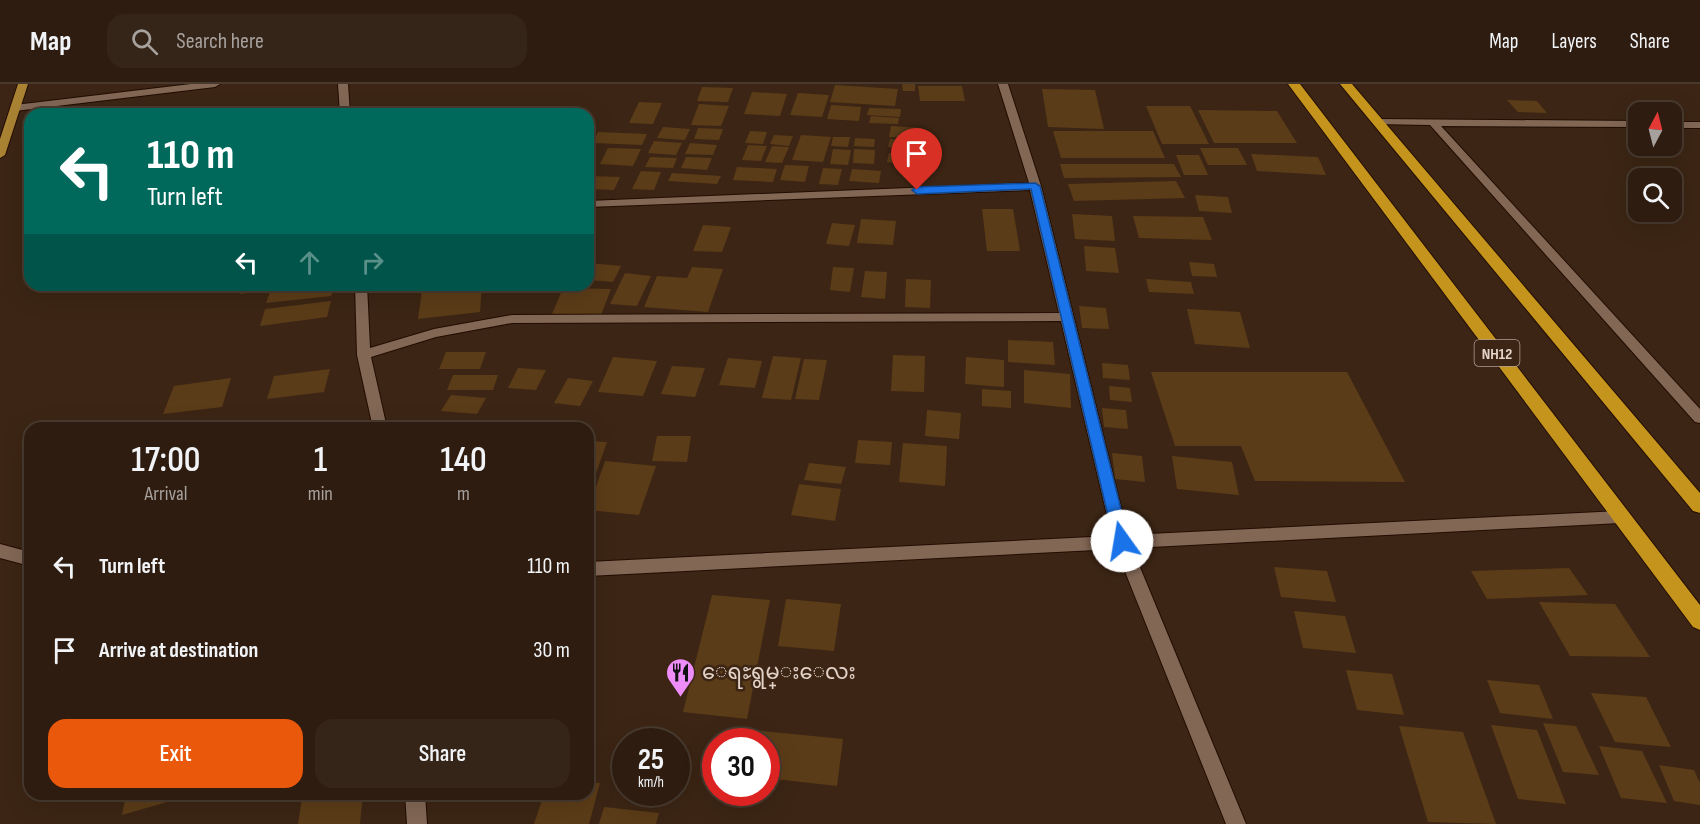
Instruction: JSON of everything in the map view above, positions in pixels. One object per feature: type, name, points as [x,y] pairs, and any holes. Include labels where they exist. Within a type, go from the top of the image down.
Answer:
[{"type":"highway","name":"NH12","points":[[1294,84],[1700,621]]},
{"type":"highway","points":[[1346,84],[1700,506]]},
{"type":"main road","points":[[0,155],[23,84]]},
{"type":"street","points":[[15,108],[215,84]]},
{"type":"street","points":[[343,84],[345,108]]},
{"type":"street","points":[[1003,84],[1035,186],[1122,541],[1236,824]]},
{"type":"street","points":[[1378,122],[1628,124]]},
{"type":"street","points":[[1433,123],[1700,418]]},
{"type":"street","points":[[1682,125],[1700,125]]},
{"type":"street","points":[[594,204],[1035,186]]},
{"type":"street","points":[[361,291],[364,355],[379,422]]},
{"type":"street","points":[[364,355],[434,333],[512,319],[1068,318]]},
{"type":"street","points":[[594,569],[1620,517]]},
{"type":"street","points":[[0,551],[24,557]]},
{"type":"street","points":[[415,800],[417,824]]},
{"type":"building","points":[[902,84],[915,84],[915,91],[903,91]]},
{"type":"building","points":[[835,85],[898,89],[895,106],[830,102]]},
{"type":"building","points":[[918,86],[962,86],[965,101],[920,101]]},
{"type":"building","points":[[702,87],[733,88],[728,102],[697,101]]},
{"type":"building","points":[[1042,89],[1095,90],[1104,129],[1048,127]]},
{"type":"building","points":[[752,92],[787,94],[780,116],[744,114]]},
{"type":"building","points":[[798,93],[829,95],[822,117],[790,115]]},
{"type":"building","points":[[1507,100],[1537,101],[1547,113],[1518,112]]},
{"type":"building","points":[[639,102],[662,103],[653,124],[629,123]]},
{"type":"building","points":[[699,104],[729,106],[721,126],[691,125]]},
{"type":"building","points":[[831,105],[861,107],[859,121],[827,119]]},
{"type":"building","points":[[1146,106],[1190,106],[1209,144],[1162,144]]},
{"type":"building","points":[[869,108],[901,109],[900,117],[867,115]]},
{"type":"building","points":[[1198,110],[1277,111],[1297,143],[1214,143]]},
{"type":"building","points":[[871,116],[899,118],[898,124],[869,123]]},
{"type":"building","points":[[891,126],[922,128],[920,139],[889,137]]},
{"type":"building","points":[[663,127],[690,129],[685,140],[657,138]]},
{"type":"building","points":[[698,128],[723,129],[719,140],[694,139]]},
{"type":"building","points":[[750,131],[767,132],[763,144],[745,143]]},
{"type":"building","points":[[1053,131],[1153,131],[1165,158],[1061,158]]},
{"type":"building","points":[[598,132],[647,134],[642,145],[594,143]]},
{"type":"building","points":[[774,135],[793,136],[789,146],[770,144]]},
{"type":"building","points":[[801,135],[831,137],[823,162],[792,160]]},
{"type":"building","points":[[833,137],[850,137],[848,147],[831,146]]},
{"type":"building","points":[[855,138],[875,139],[874,147],[854,146]]},
{"type":"building","points":[[890,139],[922,141],[921,149],[888,147]]},
{"type":"building","points":[[654,141],[682,143],[676,155],[648,153]]},
{"type":"building","points":[[690,143],[717,145],[713,155],[685,154]]},
{"type":"building","points":[[748,145],[767,146],[761,161],[742,160]]},
{"type":"building","points":[[772,146],[789,147],[782,163],[765,162]]},
{"type":"building","points":[[608,148],[641,149],[633,166],[600,164]]},
{"type":"building","points":[[1200,148],[1238,148],[1247,165],[1208,165]]},
{"type":"building","points":[[833,149],[851,150],[848,165],[830,164]]},
{"type":"building","points":[[854,149],[875,150],[874,164],[853,163]]},
{"type":"building","points":[[889,153],[921,155],[920,165],[887,162]]},
{"type":"building","points":[[1251,154],[1318,157],[1326,175],[1257,171]]},
{"type":"building","points":[[1176,155],[1199,155],[1208,175],[1184,175]]},
{"type":"building","points":[[650,157],[677,158],[673,168],[645,167]]},
{"type":"building","points":[[686,157],[712,158],[707,170],[681,168]]},
{"type":"building","points":[[1060,164],[1174,164],[1181,177],[1064,178]]},
{"type":"building","points":[[785,165],[809,166],[805,182],[780,180]]},
{"type":"building","points":[[737,167],[777,169],[773,182],[733,180]]},
{"type":"building","points":[[823,168],[842,169],[838,185],[819,184]]},
{"type":"building","points":[[852,169],[881,171],[879,183],[849,181]]},
{"type":"building","points":[[641,171],[661,172],[654,190],[632,189]]},
{"type":"building","points":[[672,173],[721,176],[717,184],[668,181]]},
{"type":"building","points":[[594,176],[620,177],[614,190],[594,189]]},
{"type":"building","points":[[1176,181],[1185,198],[1074,201],[1068,184]]},
{"type":"building","points":[[1195,195],[1228,197],[1232,213],[1199,211]]},
{"type":"building","points":[[982,209],[1013,209],[1020,251],[987,251]]},
{"type":"building","points":[[1072,214],[1112,216],[1115,241],[1075,239]]},
{"type":"building","points":[[1133,216],[1203,217],[1212,240],[1139,238]]},
{"type":"building","points":[[861,219],[896,221],[893,245],[857,243]]},
{"type":"building","points":[[832,223],[855,225],[849,246],[826,244]]},
{"type":"building","points":[[703,225],[731,227],[722,252],[693,251]]},
{"type":"building","points":[[1084,246],[1115,248],[1119,273],[1086,271]]},
{"type":"building","points":[[1189,262],[1214,264],[1217,277],[1192,276]]},
{"type":"building","points":[[594,264],[621,266],[613,282],[594,280]]},
{"type":"building","points":[[692,267],[723,269],[708,312],[644,307],[657,276],[687,278]]},
{"type":"building","points":[[833,267],[854,268],[850,292],[830,290]]},
{"type":"building","points":[[865,271],[887,272],[885,299],[861,297]]},
{"type":"building","points":[[625,273],[651,276],[637,306],[610,304]]},
{"type":"building","points":[[906,279],[931,280],[930,308],[905,307]]},
{"type":"building","points":[[1146,279],[1191,282],[1194,294],[1149,292]]},
{"type":"building","points":[[611,289],[601,315],[552,314],[562,291]]},
{"type":"building","points":[[241,291],[260,291],[240,294]]},
{"type":"building","points":[[270,291],[333,291],[331,296],[266,303]]},
{"type":"building","points":[[422,291],[482,291],[480,312],[418,319]]},
{"type":"building","points":[[331,301],[327,317],[260,326],[265,309]]},
{"type":"building","points":[[1079,306],[1106,308],[1109,329],[1082,328]]},
{"type":"building","points":[[1187,309],[1240,312],[1250,348],[1195,344]]},
{"type":"building","points":[[1008,340],[1053,342],[1055,365],[1008,362]]},
{"type":"building","points":[[446,352],[486,352],[480,369],[439,369]]},
{"type":"building","points":[[893,355],[925,356],[924,392],[891,391]]},
{"type":"building","points":[[773,356],[801,358],[791,400],[762,398]]},
{"type":"building","points":[[613,357],[657,361],[643,396],[598,392]]},
{"type":"building","points":[[966,357],[1004,360],[1004,387],[965,384]]},
{"type":"building","points":[[728,358],[762,361],[755,388],[719,385]]},
{"type":"building","points":[[804,359],[827,360],[819,400],[795,399]]},
{"type":"building","points":[[1102,363],[1128,365],[1130,380],[1103,378]]},
{"type":"building","points":[[672,366],[705,368],[695,397],[661,394]]},
{"type":"building","points":[[518,368],[546,370],[536,390],[508,388]]},
{"type":"building","points":[[330,369],[324,392],[267,399],[274,376]]},
{"type":"building","points":[[1024,370],[1070,374],[1071,408],[1024,403]]},
{"type":"building","points":[[1151,372],[1347,372],[1405,482],[1255,481],[1241,446],[1175,446]]},
{"type":"building","points":[[453,375],[498,375],[493,390],[447,390]]},
{"type":"building","points":[[231,378],[222,407],[163,414],[174,386]]},
{"type":"building","points":[[568,378],[593,381],[580,406],[554,403]]},
{"type":"building","points":[[1109,386],[1130,388],[1132,402],[1110,400]]},
{"type":"building","points":[[982,389],[1011,391],[1011,408],[982,406]]},
{"type":"building","points":[[451,395],[486,398],[477,414],[441,411]]},
{"type":"building","points":[[1102,408],[1126,410],[1128,429],[1104,427]]},
{"type":"building","points":[[927,410],[961,413],[959,439],[925,436]]},
{"type":"building","points":[[657,436],[691,436],[687,462],[652,461]]},
{"type":"building","points":[[858,440],[892,442],[890,465],[855,463]]},
{"type":"building","points":[[594,441],[607,442],[594,479]]},
{"type":"building","points":[[903,443],[947,446],[945,486],[899,482]]},
{"type":"building","points":[[1112,453],[1142,456],[1145,482],[1115,479]]},
{"type":"building","points":[[1172,456],[1232,462],[1239,495],[1177,489]]},
{"type":"building","points":[[605,461],[656,466],[639,515],[594,511],[594,493]]},
{"type":"building","points":[[809,463],[846,467],[841,484],[804,480]]},
{"type":"building","points":[[799,484],[841,489],[835,521],[791,515]]},
{"type":"building","points":[[1274,567],[1327,571],[1336,602],[1281,597]]},
{"type":"building","points":[[1569,568],[1588,595],[1487,599],[1471,571]]},
{"type":"building","points":[[712,595],[770,600],[747,719],[683,712]]},
{"type":"building","points":[[786,599],[841,604],[834,651],[778,646]]},
{"type":"building","points":[[1539,602],[1615,604],[1650,657],[1570,656]]},
{"type":"building","points":[[1294,611],[1345,616],[1356,653],[1303,648]]},
{"type":"building","points":[[1346,670],[1392,674],[1404,715],[1357,710]]},
{"type":"building","points":[[1487,680],[1539,685],[1553,719],[1500,713]]},
{"type":"building","points":[[1591,693],[1646,697],[1671,747],[1615,742]]},
{"type":"building","points":[[1543,723],[1576,726],[1599,775],[1563,772]]},
{"type":"building","points":[[1491,725],[1537,730],[1566,804],[1518,799]]},
{"type":"building","points":[[1399,726],[1463,732],[1496,824],[1428,822]]},
{"type":"building","points":[[780,733],[843,739],[837,786],[780,780]]},
{"type":"building","points":[[1599,746],[1642,751],[1667,803],[1621,798]]},
{"type":"building","points":[[1659,765],[1694,770],[1700,783],[1700,805],[1674,801]]},
{"type":"building","points":[[594,782],[600,783],[589,824],[534,824],[542,800],[594,800]]},
{"type":"building","points":[[125,800],[174,800],[122,815]]},
{"type":"building","points":[[302,800],[362,800],[360,824],[298,824]]},
{"type":"building","points":[[604,807],[659,813],[656,824],[599,824]]},
{"type":"place","name":"ေရႊရွမ္းေလး","points":[[681,698]]},
{"type":"route","points":[[917,190],[1035,186],[1122,541]]}]
